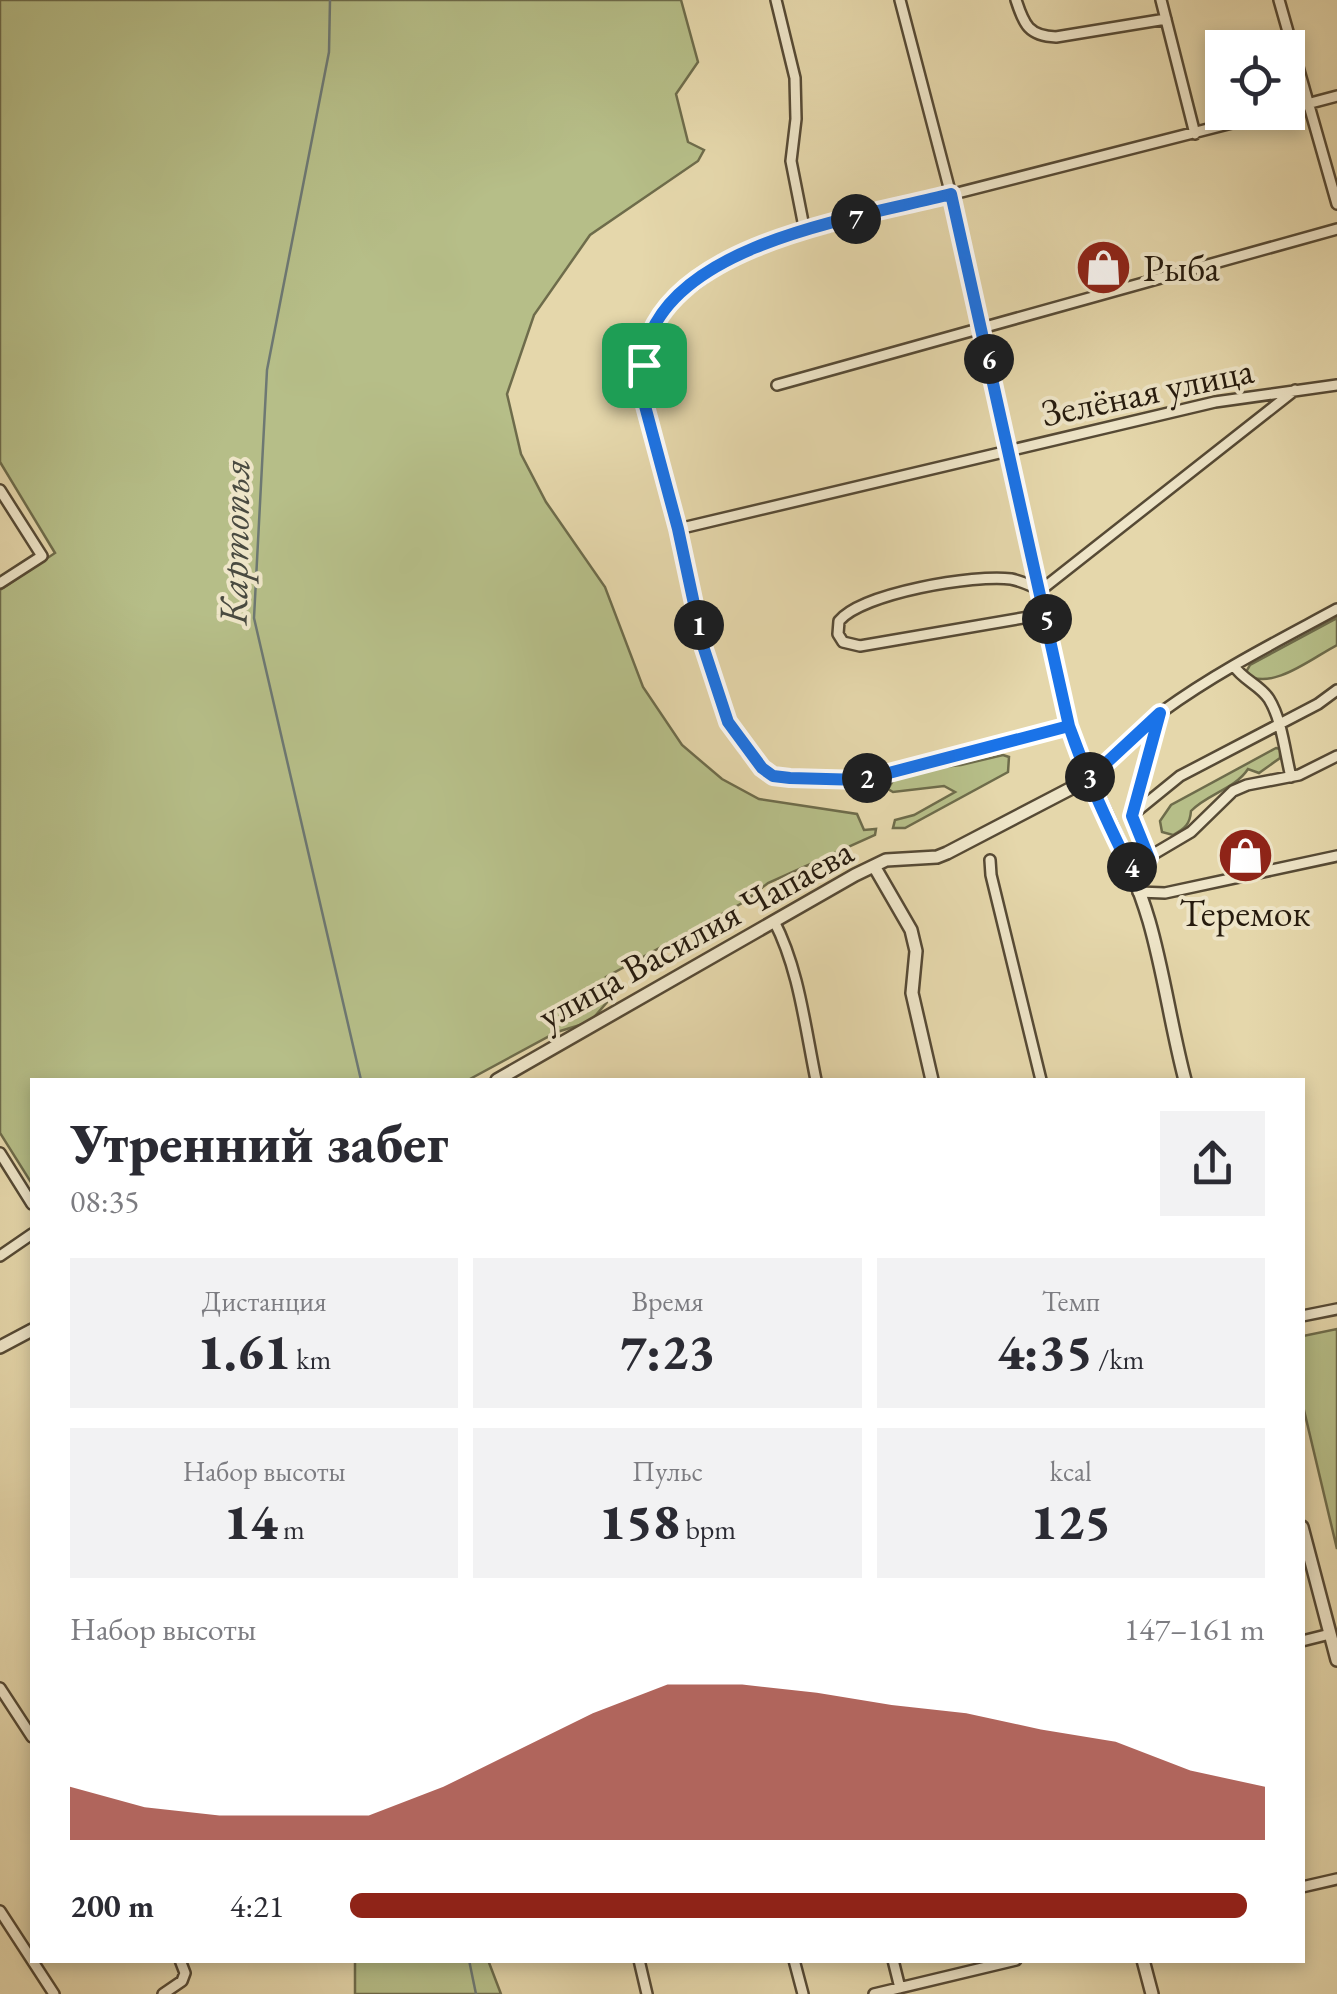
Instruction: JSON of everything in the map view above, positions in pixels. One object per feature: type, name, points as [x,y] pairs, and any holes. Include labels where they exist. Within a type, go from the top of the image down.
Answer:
[{"type":"street","points":[[776,0],[794,78],[796,119],[790,161],[805,232]]},
{"type":"street","points":[[900,0],[951,194],[1069,726],[1149,922],[1185,1078]]},
{"type":"street","points":[[1016,0],[1023,24],[1042,36],[1056,37],[1166,18]]},
{"type":"street","points":[[1162,0],[1195,134]]},
{"type":"street","points":[[1279,0],[1337,204]]},
{"type":"street","points":[[1306,104],[1337,96]]},
{"type":"street","points":[[1069,726],[862,780],[773,776],[746,751],[728,722],[703,646],[678,529],[645,406],[643,380],[650,335],[676,299],[712,269],[751,248],[1210,130]]},
{"type":"street","points":[[777,385],[1337,229]]},
{"type":"street","name":"Зелёная улица","points":[[678,529],[1214,402],[1337,385]]},
{"type":"street","points":[[1041,590],[1295,390]]},
{"type":"street","points":[[0,490],[42,556],[0,583]]},
{"type":"street","points":[[1041,590],[996,578],[892,596],[850,610],[839,621],[838,634],[843,642],[860,646],[1046,614]]},
{"type":"street","points":[[1089,779],[1160,713],[1234,666],[1337,609]]},
{"type":"street","points":[[1234,666],[1245,681],[1266,694],[1291,777]]},
{"type":"street","points":[[1132,816],[1180,776],[1337,690]]},
{"type":"street","points":[[1149,858],[1132,816],[1160,713]]},
{"type":"street","points":[[1130,868],[1191,832],[1234,791],[1291,777],[1337,756]]},
{"type":"street","name":"улица Василия Чапаева","points":[[500,1078],[874,866],[886,860],[947,853],[1089,779]]},
{"type":"street","points":[[1138,892],[1165,893],[1337,856]]},
{"type":"street","points":[[990,860],[990,875],[1041,1078]]},
{"type":"street","points":[[874,866],[911,930],[916,951],[912,993],[932,1078]]},
{"type":"street","points":[[774,921],[783,938],[800,999],[816,1078]]},
{"type":"street","points":[[0,1153],[30,1201]]},
{"type":"street","points":[[0,1256],[30,1235]]},
{"type":"street","points":[[1305,1315],[1337,1309]]},
{"type":"street","points":[[0,1347],[30,1331]]},
{"type":"street","points":[[1305,1538],[1337,1660]]},
{"type":"street","points":[[1305,1640],[1330,1634]]},
{"type":"street","points":[[0,1688],[30,1734]]},
{"type":"street","points":[[1305,1886],[1337,1878]]},
{"type":"street","points":[[0,1911],[30,1957]]},
{"type":"street","points":[[34,1963],[54,1994]]},
{"type":"street","points":[[164,1994],[182,1982],[185,1973],[181,1963]]},
{"type":"street","points":[[641,1963],[647,1994]]},
{"type":"street","points":[[795,1963],[803,1994]]},
{"type":"street","points":[[894,1963],[900,1988]]},
{"type":"street","points":[[874,1994],[999,1963]]},
{"type":"street","points":[[1144,1963],[1152,1994]]},
{"type":"green space","points":[[0,0],[681,0],[698,62],[676,94],[688,142],[704,150],[698,161],[590,235],[534,315],[507,394],[521,454],[546,502],[605,587],[643,687],[682,745],[722,779],[759,799],[857,814],[864,830],[876,829],[875,835],[768,883],[744,902],[606,977],[614,994],[590,1022],[557,1032],[472,1078],[30,1078],[30,1181],[0,1133],[0,590],[55,553],[0,462]]},
{"type":"green space","points":[[1337,618],[1337,645],[1279,676],[1267,679],[1245,674],[1250,665]]},
{"type":"green space","points":[[1280,749],[1280,758],[1259,773],[1248,769],[1236,782],[1198,805],[1177,833],[1162,832],[1160,821],[1171,805]]},
{"type":"green space","points":[[1009,757],[1008,772],[905,828],[893,828],[895,820],[914,815],[955,792],[944,786],[893,792],[888,789],[895,777],[914,770]]},
{"type":"green space","points":[[1337,1329],[1337,1549],[1305,1414],[1305,1336]]},
{"type":"green space","points":[[355,1963],[489,1963],[501,1994],[355,1994]]},
{"type":"waterway","name":"Картопья","points":[[330,0],[329,52],[267,370],[254,618],[361,1078]]},
{"type":"waterway","name":"Картопья","points":[[470,1963],[476,1994]]},
{"type":"place","name":"Рыба","points":[[1104,267]]},
{"type":"place","name":"Теремок","points":[[1245,855]]},
{"type":"route","points":[[644,365],[645,406],[714,684],[728,722],[762,768],[773,776],[862,780],[1069,726],[1089,779],[1160,713],[1132,816],[1149,858],[1130,868],[1094,792],[1073,738],[1069,726],[951,194],[769,241],[730,258],[693,283],[661,317],[650,335],[644,365]]}]
